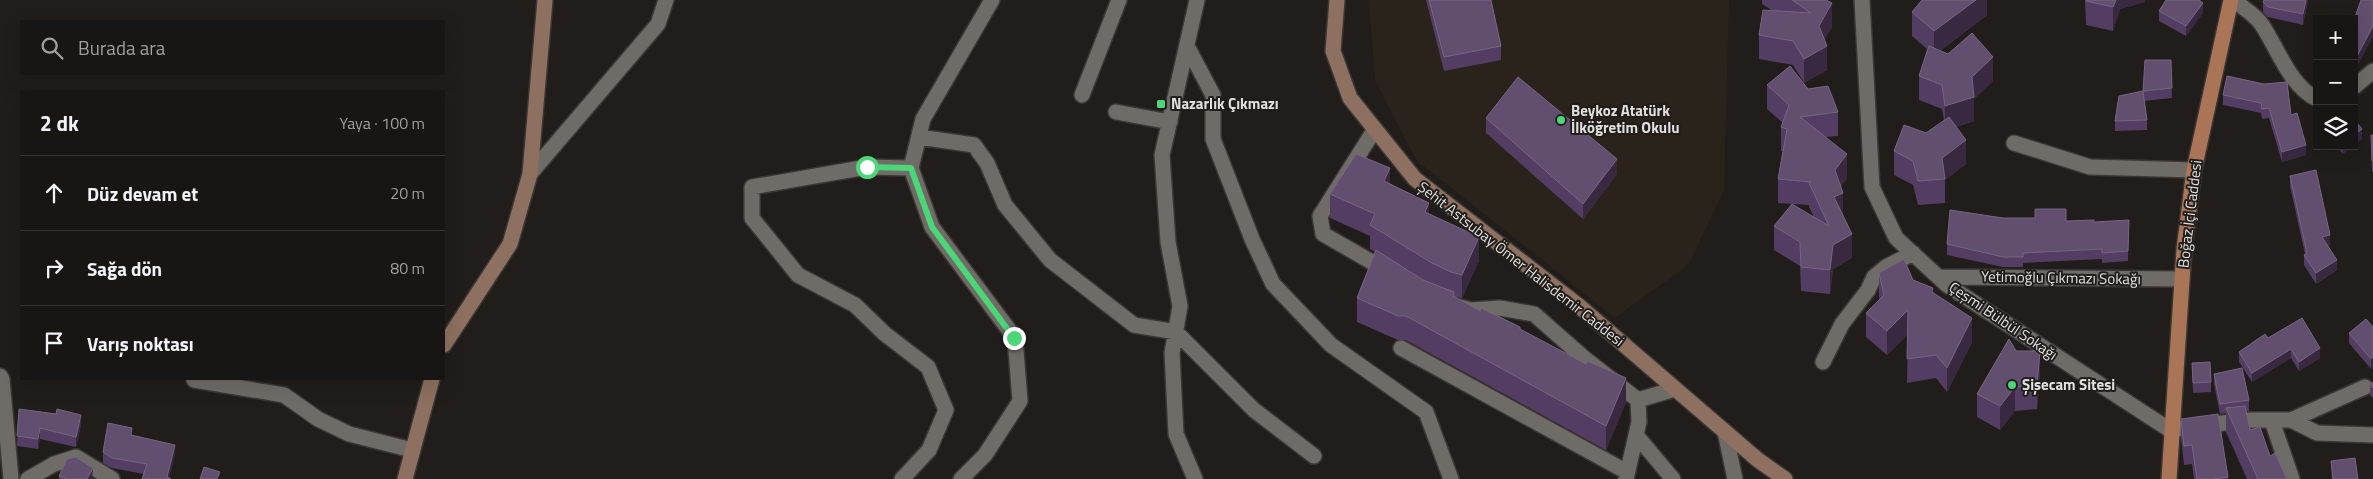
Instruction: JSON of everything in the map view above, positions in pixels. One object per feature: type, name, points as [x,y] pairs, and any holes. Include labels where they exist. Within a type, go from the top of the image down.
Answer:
[{"type":"main road","name":"Boğaz İçi Caddesi","points":[[2169,479],[2170,430],[2182,279],[2194,170],[2232,0]]},
{"type":"street","points":[[445,343],[510,244],[530,174],[545,0]]},
{"type":"street","points":[[530,174],[658,24],[666,0]]},
{"type":"street","points":[[961,479],[985,455],[1020,401],[1014,338],[932,227],[911,168],[923,118],[992,0]]},
{"type":"street","points":[[1082,95],[1119,0]]},
{"type":"street","points":[[1195,479],[1176,434],[1172,353],[1180,306],[1168,242],[1162,155],[1196,0]]},
{"type":"street","name":"Şehit Astsubay Ömer Halisdemir Caddesi","points":[[1337,0],[1333,51],[1350,98],[1415,179],[1578,306],[1724,432],[1785,479]]},
{"type":"street","name":"Çeşmi Bülbül Sokağı","points":[[1862,0],[1872,187],[1896,238],[1947,285],[2170,430]]},
{"type":"street","points":[[2232,0],[2261,23],[2277,53],[2306,94],[2313,97]]},
{"type":"street","points":[[1187,46],[1213,96],[1213,139],[1252,239],[1272,284],[1332,345],[1426,412],[1451,479]]},
{"type":"street","points":[[2358,83],[2373,71]]},
{"type":"street","points":[[1116,112],[1170,122]]},
{"type":"street","points":[[1375,129],[1320,216],[1322,234],[1373,261],[1405,282]]},
{"type":"street","points":[[919,137],[974,145],[987,163],[1005,205],[1050,260],[1134,325],[1176,332],[1254,410],[1314,456]]},
{"type":"street","points":[[2014,143],[2090,167],[2194,170]]},
{"type":"street","points":[[902,479],[929,450],[946,410],[928,366],[885,334],[855,305],[798,275],[752,218],[752,187],[867,167],[911,168]]},
{"type":"street","points":[[1823,362],[1842,324],[1868,290],[1874,277],[1886,267],[1913,253]]},
{"type":"street","name":"Yetimoğlu Çıkmazı Sokağı","points":[[1940,277],[2182,279]]},
{"type":"street","points":[[1401,348],[1627,476],[1640,422],[1638,400],[1584,358],[1534,314],[1500,308],[1471,310],[1441,302]]},
{"type":"street","points":[[1,378],[11,479]]},
{"type":"street","points":[[194,380],[284,395],[318,419],[349,434],[412,450]]},
{"type":"street","points":[[405,479],[432,380]]},
{"type":"street","points":[[2170,430],[2246,420],[2291,420],[2365,388]]},
{"type":"street","points":[[1638,400],[1675,389]]},
{"type":"street","points":[[2291,420],[2317,433],[2373,435]]},
{"type":"street","points":[[2272,421],[2292,479]]},
{"type":"street","points":[[1724,432],[1735,479]]},
{"type":"street","points":[[1636,435],[1673,479]]},
{"type":"street","points":[[28,479],[54,464],[76,457],[112,479]]},
{"type":"shaded area","name":"Beykoz Atatürk İlköğretim Okulu","points":[[1369,0],[1729,0],[1724,190],[1689,264],[1615,318],[1416,160],[1375,80]]},
{"type":"building","points":[[1429,0],[1491,0],[1501,46],[1444,57]]},
{"type":"building","points":[[1792,0],[1826,0],[1832,3],[1819,26],[1827,46],[1804,59],[1793,41],[1759,35],[1763,10],[1811,13]]},
{"type":"building","points":[[1922,0],[1976,0],[1934,31],[1912,12]]},
{"type":"building","points":[[2086,0],[2116,0],[2113,7]]},
{"type":"building","points":[[2166,0],[2199,0],[2203,3],[2186,26],[2159,11]]},
{"type":"building","points":[[2264,0],[2306,0],[2303,14],[2268,7],[2263,2]]},
{"type":"building","points":[[2361,0],[2373,0],[2373,26],[2358,54],[2358,15],[2356,15]]},
{"type":"building","points":[[1972,33],[1993,57],[1972,77],[1974,97],[1945,106],[1942,85],[1919,76],[1929,46],[1948,54]]},
{"type":"building","points":[[2145,60],[2171,60],[2172,88],[2143,91]]},
{"type":"building","points":[[1790,66],[1808,89],[1828,86],[1838,112],[1800,117],[1847,154],[1835,170],[1843,193],[1834,197],[1852,234],[1833,245],[1830,270],[1801,267],[1800,242],[1774,226],[1792,204],[1829,226],[1809,183],[1811,182],[1778,179],[1787,129],[1781,127],[1789,105],[1767,85]]},
{"type":"building","points":[[2227,76],[2264,84],[2287,82],[2291,115],[2297,113],[2306,145],[2282,152],[2269,108],[2262,109],[2261,103],[2223,95]]},
{"type":"building","points":[[1518,77],[1617,159],[1583,204],[1486,118]]},
{"type":"building","points":[[2143,91],[2147,120],[2115,121],[2119,96]]},
{"type":"building","points":[[1949,117],[1966,140],[1942,158],[1945,179],[1918,181],[1913,161],[1894,151],[1904,125],[1926,133]]},
{"type":"building","points":[[2358,124],[2362,129],[2358,132]]},
{"type":"building","points":[[2371,135],[2373,135],[2373,161],[2372,161]]},
{"type":"building","points":[[1356,154],[1390,168],[1384,181],[1429,203],[1425,212],[1479,237],[1462,275],[1432,263],[1370,225],[1375,214],[1330,194]]},
{"type":"building","points":[[2316,170],[2330,235],[2322,237],[2337,260],[2316,273],[2304,255],[2307,253],[2290,176]]},
{"type":"building","points":[[2035,209],[2066,209],[2066,221],[2129,220],[2128,251],[2102,253],[2102,249],[2023,253],[2023,257],[2003,257],[1947,244],[1950,210],[2003,218],[2035,218]]},
{"type":"building","points":[[1376,250],[1423,280],[1454,292],[1453,296],[1480,311],[1481,308],[1520,327],[1520,329],[1586,364],[1587,361],[1626,378],[1606,426],[1406,316],[1398,316],[1357,298]]},
{"type":"building","points":[[1904,259],[1913,280],[1933,288],[1932,292],[1972,318],[1947,368],[1936,355],[1907,359],[1908,310],[1887,331],[1866,313],[1884,295],[1879,273]]},
{"type":"building","points":[[2302,318],[2320,348],[2299,362],[2291,349],[2252,373],[2239,352],[2265,334],[2268,338]]},
{"type":"building","points":[[2366,319],[2373,327],[2373,357],[2371,359],[2349,333]]},
{"type":"building","points":[[2009,339],[2016,351],[2040,351],[2037,385],[2015,387],[2000,406],[1977,394]]},
{"type":"building","points":[[2210,362],[2211,382],[2193,383],[2192,363]]},
{"type":"building","points":[[2242,368],[2249,400],[2220,404],[2214,374]]},
{"type":"building","points":[[2245,406],[2250,430],[2260,427],[2270,456],[2275,453],[2287,479],[2258,479],[2226,408]]},
{"type":"building","points":[[19,409],[56,414],[57,409],[81,415],[76,437],[40,428],[38,439],[17,436]]},
{"type":"building","points":[[2218,414],[2228,477],[2197,479],[2192,445],[2184,446],[2181,419]]},
{"type":"building","points":[[108,423],[132,428],[131,435],[175,445],[167,477],[171,479],[142,479],[147,464],[112,458],[103,452]]},
{"type":"building","points":[[75,457],[93,468],[87,479],[66,479],[59,476],[67,459]]},
{"type":"building","points":[[2355,458],[2358,479],[2333,479],[2331,461]]},
{"type":"building","points":[[204,467],[220,472],[217,479],[200,479]]},
{"type":"place","name":"Nazarlık Çıkmazı","points":[[1161,104]]},
{"type":"place","name":"Beykoz Atatürk İlköğretim Okulu","points":[[1561,120]]},
{"type":"place","name":"Şişecam Sitesi","points":[[2012,385]]},
{"type":"route","points":[[867,167],[911,168],[932,227],[1014,338]]}]
